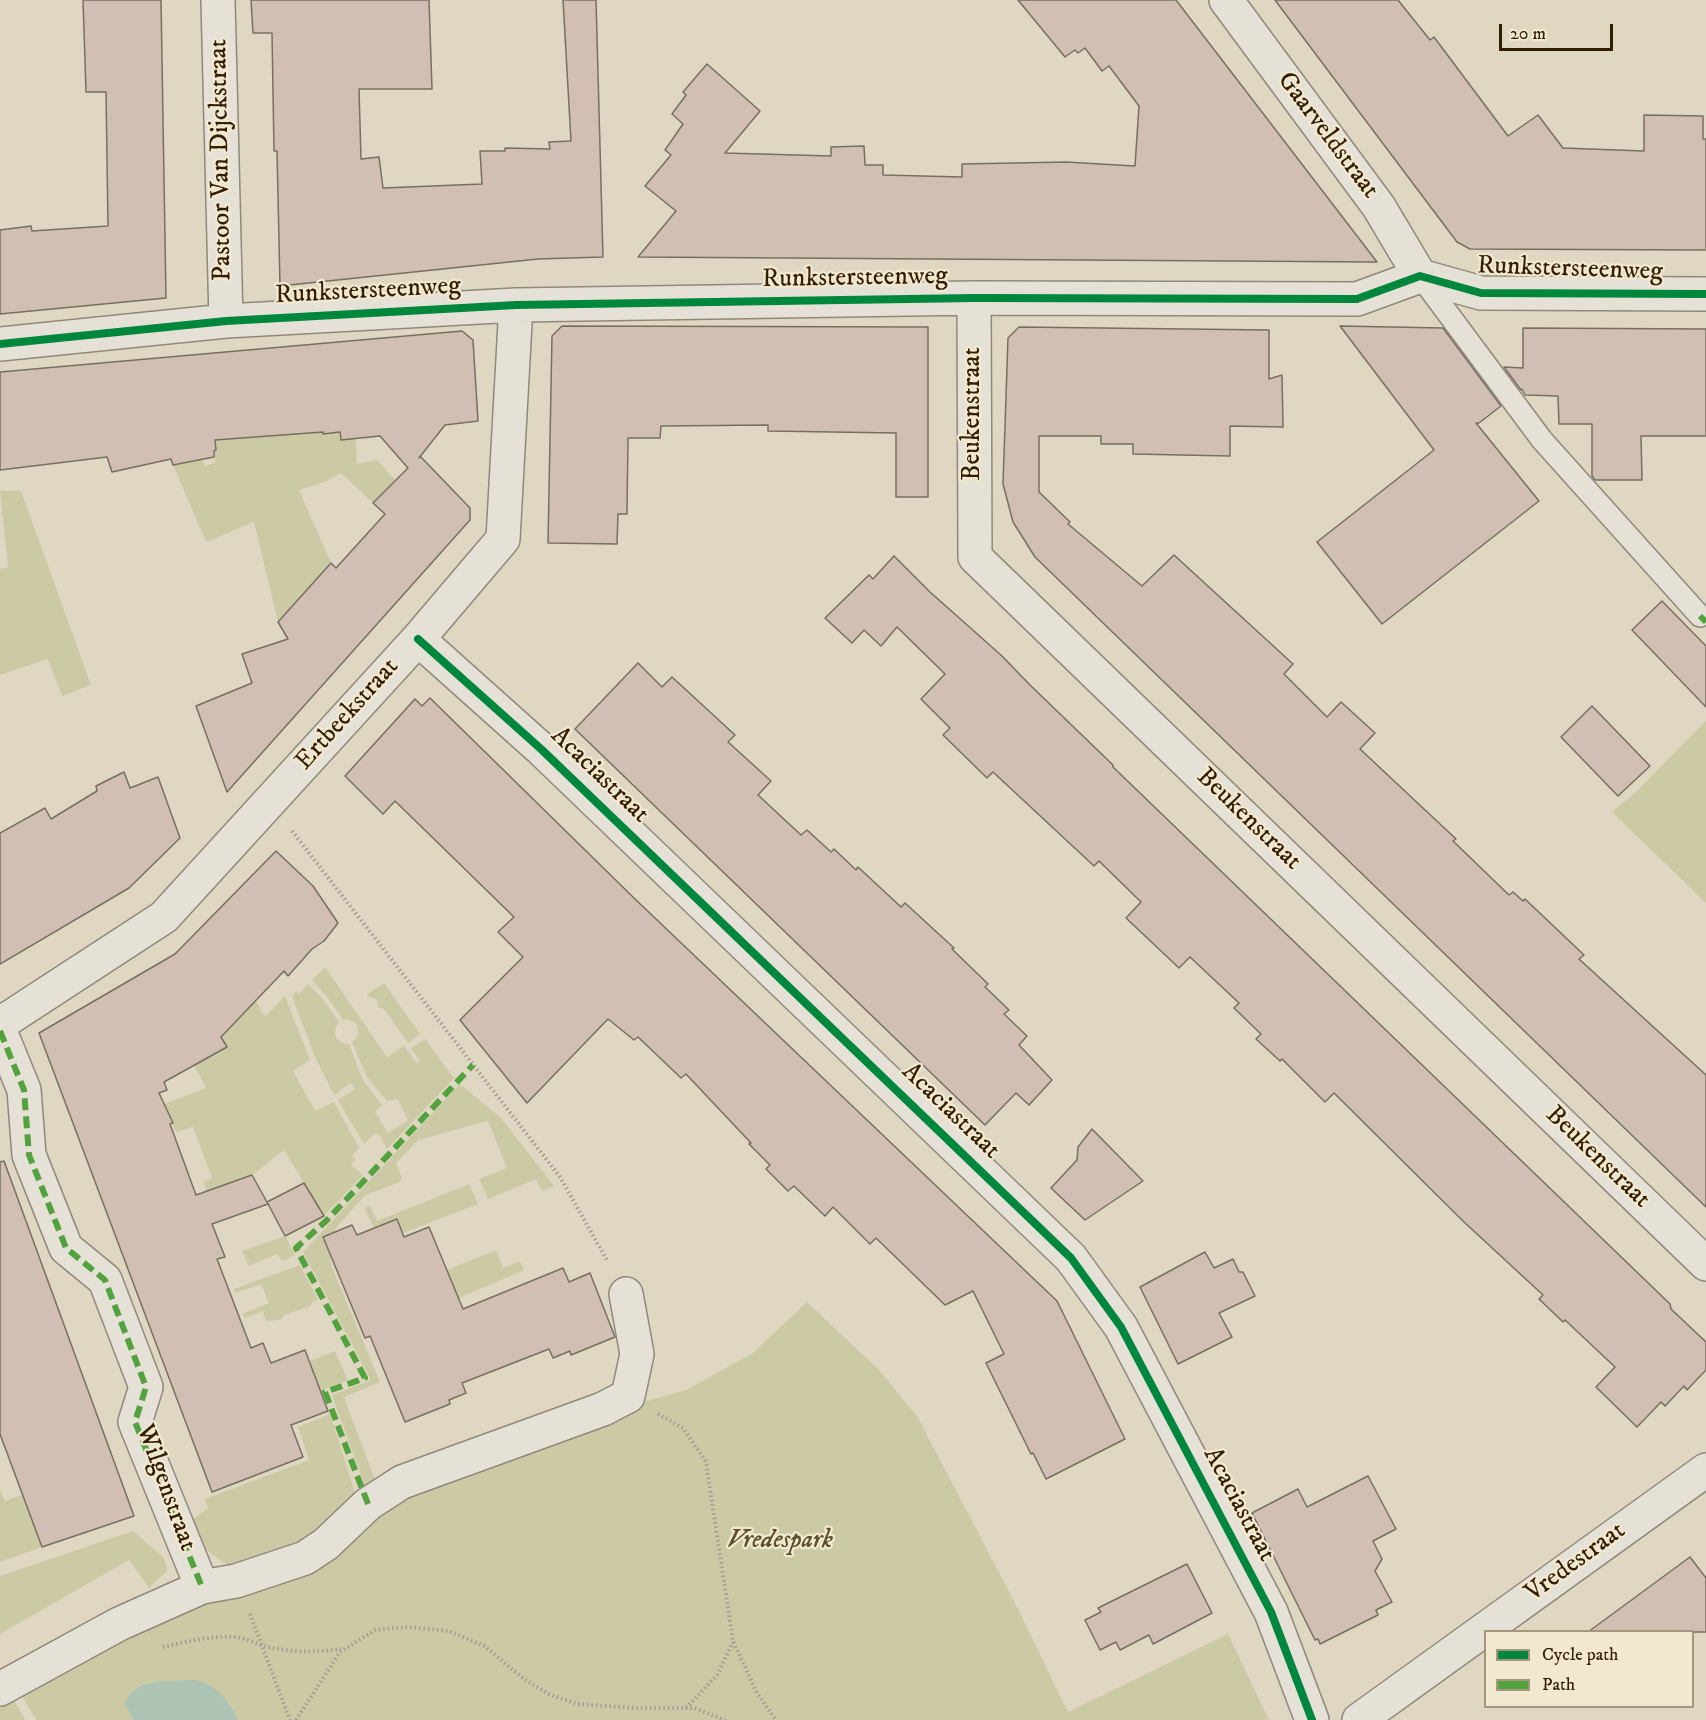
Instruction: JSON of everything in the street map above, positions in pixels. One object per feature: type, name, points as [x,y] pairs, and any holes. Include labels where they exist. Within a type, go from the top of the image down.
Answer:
[{"type":"street","name":"Pastoor Van Dijckstraat","points":[[218,0],[226,321]]},
{"type":"street","name":"Gaarveldstraat","points":[[1226,0],[1379,207],[1420,276]]},
{"type":"street","name":"Runkstersteenweg","points":[[0,344],[226,321],[516,305],[974,298],[1357,298],[1420,276],[1481,293],[1706,294]]},
{"type":"street","name":"Beukenstraat","points":[[974,298],[975,557],[1706,1264]]},
{"type":"street","name":"Ertbeekstraat","points":[[0,1024],[164,917],[418,639],[503,539],[516,305]]},
{"type":"street","name":"Acaciastraat","points":[[418,639],[550,758],[1071,1258],[1121,1326],[1271,1612],[1312,1720]]},
{"type":"street","name":"Wilgenstraat","points":[[0,1031],[24,1090],[29,1155],[66,1248],[105,1280],[146,1387],[135,1422],[202,1587]]},
{"type":"street","points":[[0,1689],[119,1624],[202,1587],[236,1581],[305,1558],[327,1544],[368,1504],[402,1482],[603,1409],[627,1396],[637,1354],[626,1294]]},
{"type":"street","name":"Vredestraat","points":[[1359,1720],[1706,1470]]},
{"type":"lane","points":[[1420,276],[1542,440],[1700,616]]},
{"type":"path","points":[[270,801],[560,1177],[626,1294]]},
{"type":"path","points":[[627,1396],[683,1428],[706,1462],[733,1641],[757,1693],[776,1720]]},
{"type":"path","points":[[236,1581],[290,1720]]},
{"type":"path","points":[[296,1720],[343,1649],[375,1630],[408,1627],[449,1631],[484,1646],[524,1679],[549,1694],[577,1704],[635,1708],[694,1708],[725,1720]]},
{"type":"path","points":[[153,1649],[194,1640],[237,1637],[262,1646],[297,1651],[320,1652],[343,1649]]},
{"type":"path","points":[[685,1708],[717,1675],[733,1641]]},
{"type":"green space","points":[[321,404],[323,434],[340,432],[341,439],[356,438],[357,464],[377,460],[396,481],[373,503],[341,473],[325,482],[299,490],[331,563],[278,622],[254,522],[206,542],[173,465],[202,459],[205,466],[215,463],[215,440],[312,432]]},
{"type":"green space","points":[[0,491],[21,491],[91,685],[62,696],[48,659],[0,675],[0,569],[8,567]]},
{"type":"green space","points":[[1706,721],[1706,903],[1612,812],[1635,793]]},
{"type":"green space","points":[[325,967],[387,1057],[404,1046],[417,1063],[420,1061],[411,1048],[425,1039],[454,1078],[387,1149],[380,1135],[375,1133],[364,1144],[338,1100],[355,1089],[351,1083],[334,1095],[315,1057],[292,996],[296,991],[299,994],[308,984],[324,1000],[339,1022],[335,1030],[336,1037],[340,1042],[349,1044],[363,1080],[382,1105],[375,1112],[388,1133],[408,1120],[397,1099],[387,1101],[367,1077],[352,1043],[358,1035],[357,1024],[347,1019],[343,1020],[312,980]]},
{"type":"green space","points":[[384,983],[420,1034],[408,1043],[384,1009],[378,1008],[377,1000],[366,995]]},
{"type":"green space","points":[[285,996],[310,1060],[293,1071],[315,1111],[334,1102],[359,1148],[352,1156],[356,1159],[351,1165],[363,1175],[324,1216],[284,1150],[252,1175],[207,1191],[203,1182],[212,1178],[193,1127],[176,1132],[164,1104],[206,1088],[194,1065],[226,1046],[213,1023],[255,999],[265,1017]]},
{"type":"green space","points":[[460,1084],[501,1118],[554,1186],[542,1191],[536,1179],[488,1199],[479,1179],[507,1168],[488,1121],[418,1140],[396,1163],[402,1179],[400,1182],[365,1195],[332,1234],[329,1245],[331,1265],[380,1382],[344,1397],[375,1480],[365,1486],[332,1395],[369,1381],[370,1378],[303,1252]]},
{"type":"green space","points":[[469,1184],[478,1204],[403,1233],[397,1219],[374,1228],[364,1208],[370,1206],[377,1221]]},
{"type":"green space","points":[[285,1236],[295,1255],[282,1261],[277,1254],[249,1266],[242,1251]]},
{"type":"green space","points":[[496,1250],[503,1268],[520,1261],[524,1270],[447,1303],[447,1270]]},
{"type":"green space","points":[[300,1265],[318,1300],[313,1301],[310,1306],[284,1315],[280,1320],[266,1321],[263,1311],[245,1318],[242,1314],[269,1303],[261,1284],[235,1293],[234,1289]]},
{"type":"green space","name":"Vredespark","points":[[807,1302],[879,1370],[917,1416],[1018,1609],[1068,1712],[1228,1634],[1269,1720],[36,1720],[15,1683],[263,1579],[404,1488],[601,1414],[686,1390],[753,1353]]},
{"type":"green space","points":[[335,1351],[348,1380],[300,1398],[292,1368]]},
{"type":"green space","points":[[330,1414],[355,1493],[329,1516],[331,1529],[319,1539],[231,1568],[187,1536],[188,1523],[208,1508],[205,1499],[309,1460],[298,1427]]},
{"type":"green space","points":[[55,1483],[27,1506],[42,1547],[0,1562],[0,1489],[5,1501]]},
{"type":"green space","points":[[133,1531],[165,1559],[167,1571],[149,1588],[129,1560],[0,1634],[0,1576]]},
{"type":"green space","points":[[14,1700],[25,1720],[0,1720],[0,1708]]},
{"type":"shaded area","points":[[194,1680],[209,1685],[221,1694],[238,1720],[134,1720],[125,1704],[129,1695],[144,1685],[164,1681]]},
{"type":"building","points":[[83,0],[161,0],[166,298],[0,314],[0,230],[31,226],[32,231],[108,226],[106,92],[86,92]]},
{"type":"building","points":[[251,0],[429,0],[432,89],[359,89],[361,159],[379,157],[383,188],[482,184],[480,151],[505,151],[505,148],[550,149],[549,142],[571,141],[563,0],[596,0],[603,257],[538,259],[280,286],[272,33],[253,33]]},
{"type":"building","points":[[1018,0],[1176,0],[1377,262],[638,257],[676,211],[645,186],[671,155],[665,150],[683,124],[672,114],[686,95],[683,92],[707,64],[760,111],[725,153],[831,156],[831,147],[864,146],[865,165],[883,165],[883,175],[962,177],[962,164],[1066,162],[1135,166],[1139,106],[1109,66],[1102,71],[1085,48],[1078,53],[1075,50],[1065,57]]},
{"type":"building","points":[[1275,0],[1398,0],[1430,40],[1434,37],[1508,136],[1538,115],[1563,148],[1644,151],[1644,115],[1703,116],[1703,139],[1706,139],[1706,250],[1470,249],[1457,242]]},
{"type":"building","points":[[562,326],[928,327],[928,497],[896,497],[896,433],[768,431],[768,425],[661,426],[660,438],[628,438],[627,514],[618,514],[617,544],[548,543],[552,336]]},
{"type":"building","points":[[1340,326],[1443,328],[1501,406],[1476,423],[1539,501],[1382,624],[1317,542],[1434,450]]},
{"type":"building","points":[[1019,327],[1269,330],[1269,379],[1282,375],[1283,427],[1230,426],[1230,456],[1133,454],[1133,444],[1101,444],[1101,436],[1039,436],[1039,492],[1070,522],[1068,524],[1142,586],[1174,555],[1293,664],[1284,674],[1327,717],[1341,702],[1375,733],[1360,749],[1456,839],[1453,841],[1509,895],[1513,892],[1523,901],[1525,899],[1584,955],[1579,959],[1706,1075],[1706,1207],[1035,557],[1013,522],[1003,484],[1008,338]]},
{"type":"building","points":[[1523,328],[1706,329],[1706,436],[1641,436],[1642,480],[1595,480],[1592,476],[1592,424],[1559,424],[1558,396],[1525,395],[1504,367],[1523,368]]},
{"type":"building","points":[[462,331],[473,340],[478,421],[445,425],[420,456],[470,508],[470,520],[227,792],[196,706],[252,683],[242,654],[288,639],[278,622],[331,563],[336,568],[385,514],[373,503],[408,468],[380,436],[341,440],[340,432],[323,434],[323,432],[215,440],[214,457],[173,465],[171,459],[112,472],[107,457],[0,470],[0,372]]},
{"type":"building","points":[[894,556],[930,592],[1002,656],[1113,767],[1670,1304],[1671,1309],[1706,1342],[1706,1370],[1687,1390],[1684,1386],[1665,1406],[1661,1402],[1637,1427],[1596,1387],[1615,1367],[1539,1299],[1543,1295],[1464,1222],[1334,1093],[1325,1102],[1282,1059],[1280,1061],[1256,1039],[1261,1034],[1234,1008],[1239,1003],[1190,957],[1179,968],[1126,918],[1141,902],[1099,861],[1094,866],[993,772],[987,778],[943,735],[950,728],[921,699],[945,674],[897,627],[881,646],[864,630],[852,643],[825,618],[869,575],[873,579]]},
{"type":"building","points":[[1662,601],[1706,646],[1706,707],[1632,630]]},
{"type":"building","points":[[638,663],[662,687],[672,677],[735,735],[728,742],[771,781],[758,795],[801,835],[807,830],[831,852],[834,849],[856,870],[858,867],[901,907],[905,903],[954,948],[952,949],[988,984],[985,987],[1009,1010],[1004,1014],[1027,1036],[1019,1045],[1052,1080],[1029,1105],[1016,1093],[985,1125],[575,729]]},
{"type":"building","points":[[430,698],[635,899],[1057,1301],[1125,1439],[1046,1479],[1033,1453],[1031,1454],[986,1363],[1004,1354],[973,1291],[945,1305],[876,1238],[870,1244],[833,1207],[825,1216],[794,1186],[788,1191],[766,1169],[770,1165],[749,1144],[751,1143],[686,1074],[681,1078],[638,1037],[634,1040],[608,1019],[527,1103],[460,1020],[523,957],[498,932],[514,917],[395,801],[383,814],[345,776],[415,699],[422,706]]},
{"type":"building","points":[[1592,706],[1650,766],[1618,796],[1561,737]]},
{"type":"building","points":[[124,772],[130,788],[158,777],[180,838],[129,888],[0,964],[0,833],[45,808],[51,819],[97,791],[96,786]]},
{"type":"building","points":[[276,851],[313,886],[338,923],[324,941],[312,949],[288,976],[284,971],[221,1037],[227,1047],[164,1082],[167,1090],[159,1093],[173,1123],[170,1124],[196,1195],[252,1175],[268,1204],[212,1224],[225,1257],[217,1259],[251,1348],[263,1343],[271,1363],[305,1350],[328,1411],[291,1425],[303,1457],[212,1492],[39,1033],[175,954]]},
{"type":"building","points":[[1092,1129],[1143,1181],[1085,1220],[1051,1188],[1077,1160],[1078,1147]]},
{"type":"building","points":[[4,1161],[134,1516],[42,1547],[0,1434],[0,1162]]},
{"type":"building","points":[[304,1183],[324,1216],[285,1236],[267,1202]]},
{"type":"building","points":[[397,1219],[404,1237],[429,1227],[463,1309],[563,1268],[569,1282],[590,1273],[615,1337],[571,1355],[570,1351],[553,1358],[549,1349],[462,1383],[466,1393],[449,1400],[450,1404],[405,1422],[370,1336],[365,1338],[323,1237],[352,1225],[357,1235]]},
{"type":"building","points":[[1205,1252],[1214,1268],[1233,1259],[1239,1272],[1243,1272],[1255,1296],[1219,1313],[1232,1337],[1178,1364],[1140,1287]]},
{"type":"building","points":[[1368,1476],[1396,1529],[1373,1541],[1382,1559],[1375,1571],[1392,1602],[1376,1610],[1378,1615],[1320,1644],[1318,1639],[1315,1640],[1252,1513],[1298,1489],[1307,1507]]},
{"type":"building","points":[[1690,1557],[1706,1578],[1706,1632],[1591,1630]]},
{"type":"building","points":[[1187,1564],[1212,1613],[1153,1644],[1149,1635],[1120,1650],[1116,1642],[1100,1650],[1085,1620],[1101,1612],[1098,1608]]},
{"type":"marked path","points":[[1700,616],[1706,622]]},
{"type":"marked path","points":[[0,1031],[24,1090],[29,1155],[66,1248],[105,1280],[146,1387],[135,1422],[202,1587]]},
{"type":"marked path","points":[[368,1504],[325,1392],[365,1378],[296,1248],[327,1220],[473,1065]]},
{"type":"cycle path","points":[[0,344],[226,321],[516,305],[974,298],[1357,299],[1420,276],[1481,293],[1706,294]]},
{"type":"cycle path","points":[[418,639],[541,749],[1071,1258],[1121,1327],[1271,1612],[1312,1720]]}]
